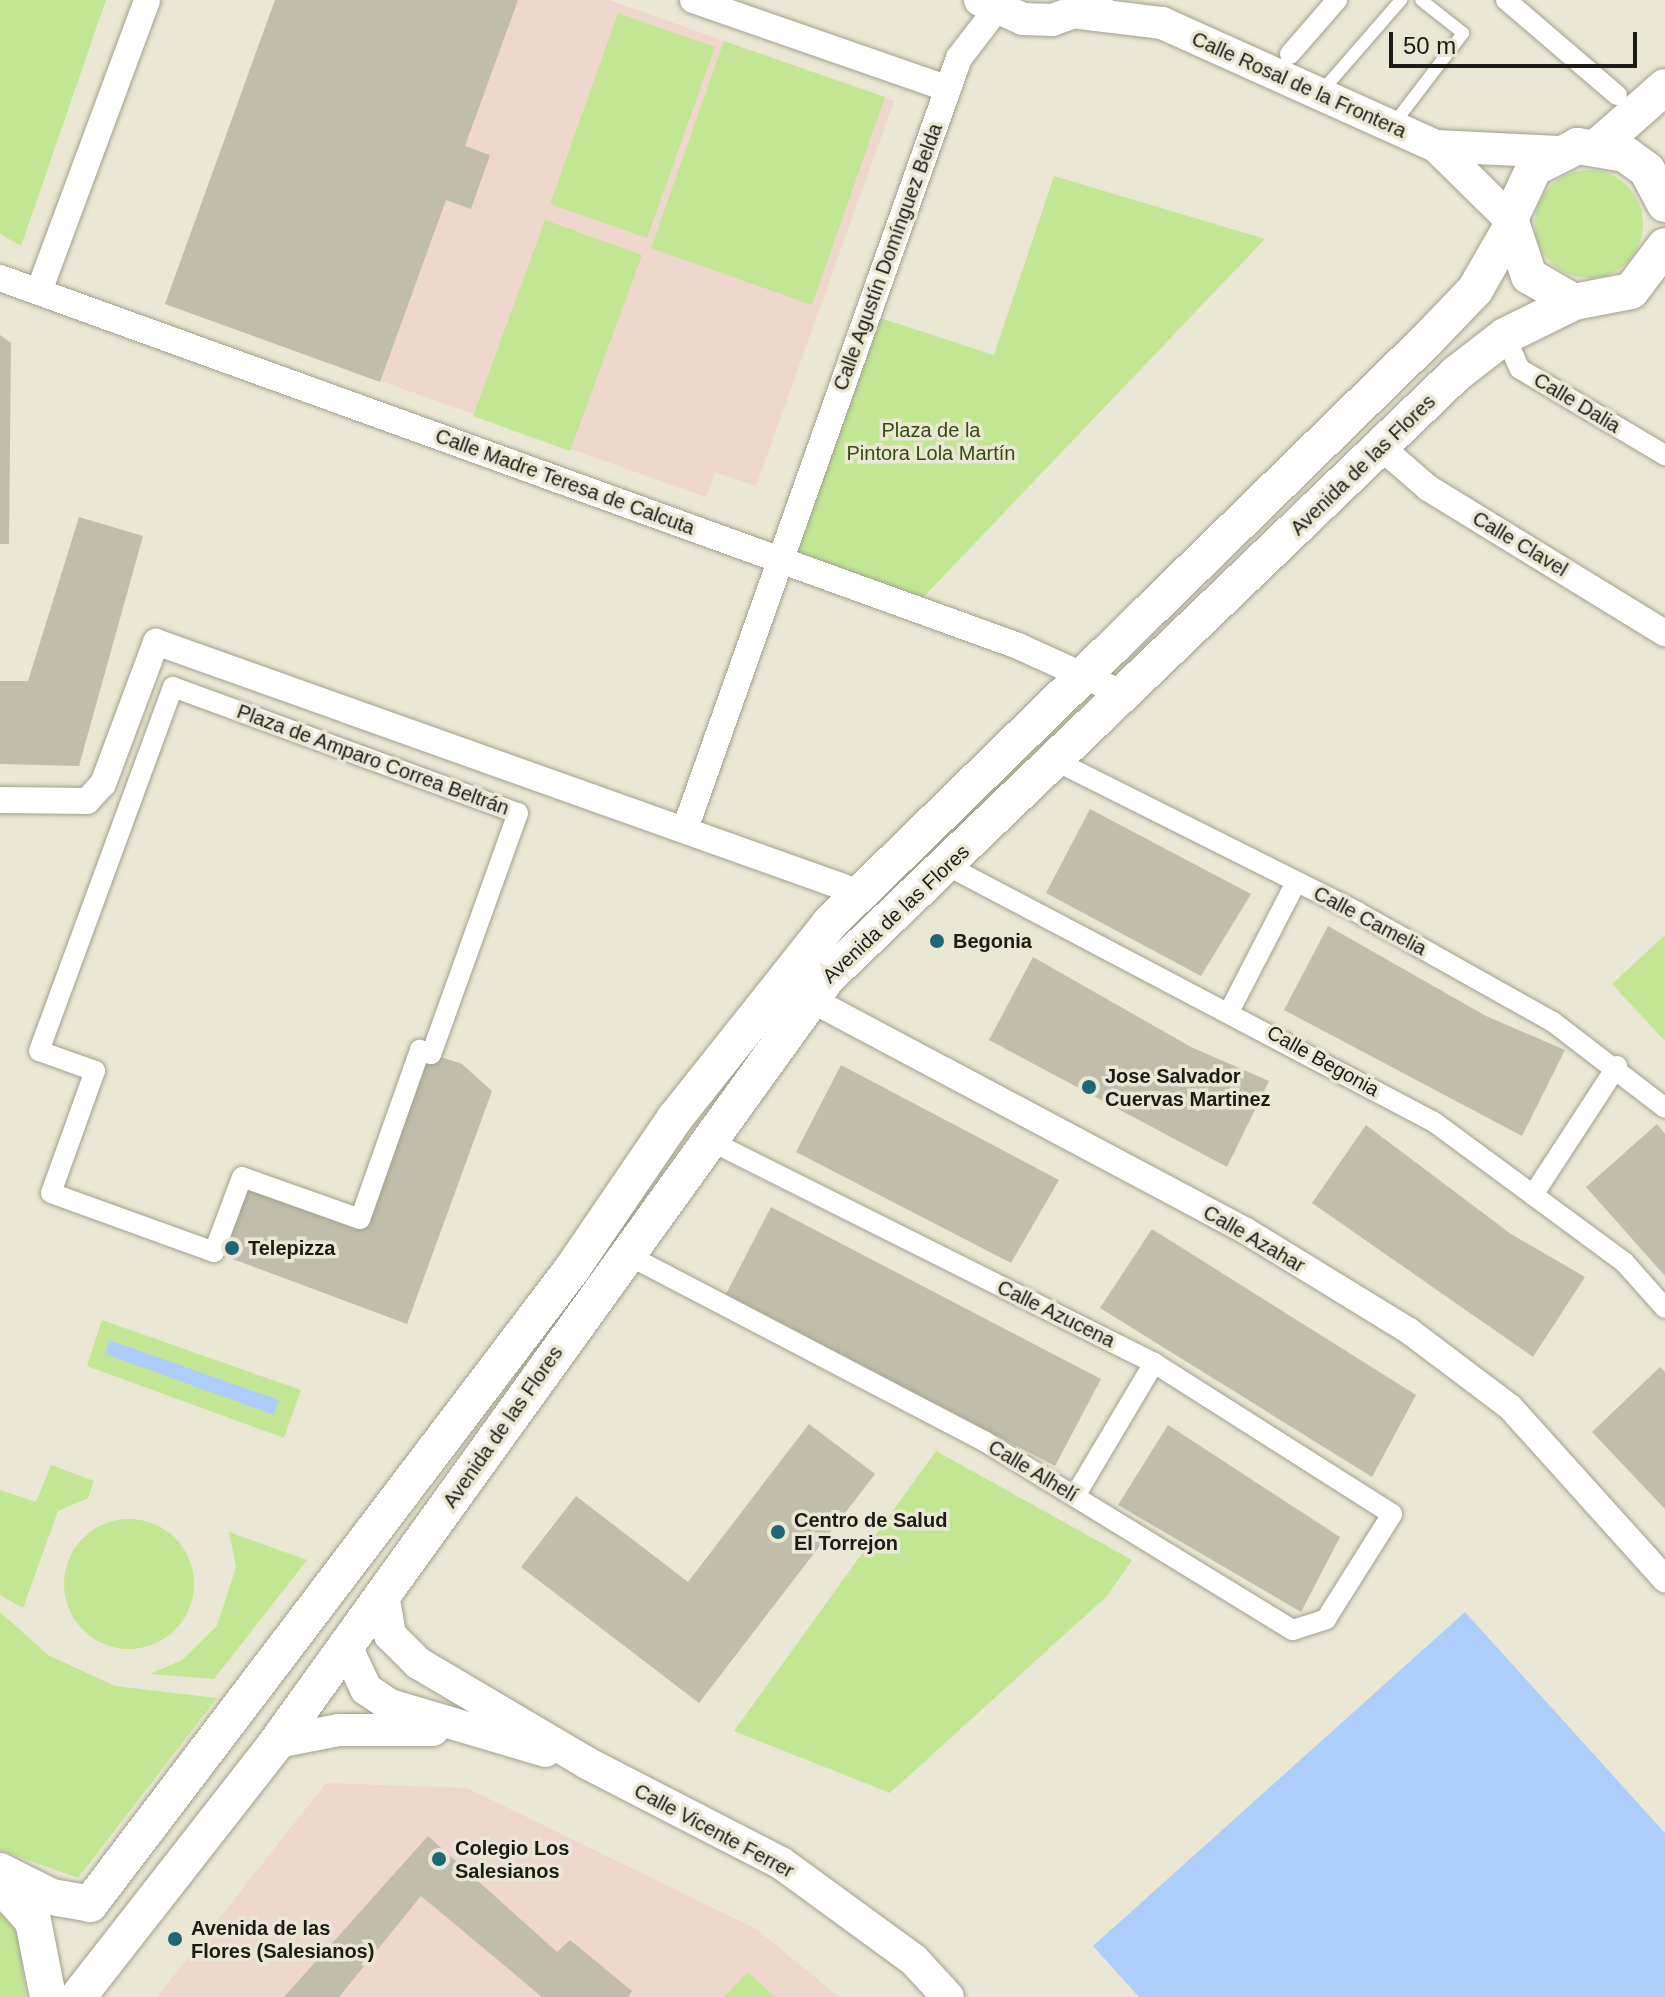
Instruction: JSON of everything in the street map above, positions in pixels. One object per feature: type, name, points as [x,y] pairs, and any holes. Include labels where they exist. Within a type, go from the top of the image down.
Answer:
[{"type":"main road","points":[[1558,152],[1598,146],[1665,87]]},
{"type":"main road","points":[[1598,146],[1647,170],[1664,194]]},
{"type":"main road","name":"Avenida de las Flores","points":[[78,1997],[277,1742],[707,1139],[795,991],[860,893],[1083,670],[1426,341],[1475,290],[1510,224],[1534,168],[1558,152]]},
{"type":"main road","points":[[1510,224],[1529,276],[1574,302],[1613,299],[1663,258]]},
{"type":"main road","name":"Avenida de las Flores","points":[[117,1874],[403,1485],[795,991],[948,866],[1381,447],[1505,336],[1574,302]]},
{"type":"main road","name":"Avenida de las Flores","points":[[345,1644],[347,1613],[411,1524],[403,1485]]},
{"type":"main road","name":"Avenida de las Flores","points":[[117,1874],[181,1840],[311,1665],[345,1644]]},
{"type":"main road","points":[[0,1871],[52,1897],[90,1904],[117,1874]]},
{"type":"main road","points":[[0,1884],[33,1921],[48,1997]]},
{"type":"street","points":[[39,291],[147,0]]},
{"type":"street","points":[[693,0],[948,89]]},
{"type":"street","points":[[1290,54],[1337,0]]},
{"type":"street","points":[[1506,0],[1617,95]]},
{"type":"street","name":"Calle Agustín Domínguez Belda","points":[[685,829],[959,58],[988,5]]},
{"type":"street","name":"Calle Rosal de la Frontera","points":[[988,5],[1052,20],[1092,6],[1154,12],[1436,146],[1558,152]]},
{"type":"street","name":"Calle Rosal de la Frontera","points":[[1436,146],[1510,224]]},
{"type":"street","name":"Calle Madre Teresa de Calcuta","points":[[0,278],[1083,670],[1126,695]]},
{"type":"street","name":"Calle Dalia","points":[[1505,336],[1520,369],[1665,455]]},
{"type":"street","name":"Calle Clavel","points":[[1381,447],[1428,488],[1665,633]]},
{"type":"street","points":[[0,800],[87,801],[103,784],[156,642],[860,893]]},
{"type":"street","name":"Plaza de Amparo Correa Beltrán","points":[[173,687],[518,813],[431,1054],[420,1050],[360,1219],[242,1177],[214,1252],[51,1193],[95,1071],[39,1051],[173,687]]},
{"type":"street","name":"Calle Camelia","points":[[1058,762],[1296,882],[1553,1022],[1617,1066],[1665,1108]]},
{"type":"street","name":"Calle Begonia","points":[[948,866],[1230,1010],[1434,1122],[1625,1263],[1665,1308]]},
{"type":"street","points":[[1230,1010],[1296,882]]},
{"type":"street","name":"Calle Azahar","points":[[795,991],[1246,1231],[1409,1331],[1510,1407],[1665,1579]]},
{"type":"street","points":[[1533,1195],[1617,1066]]},
{"type":"street","name":"Calle Azucena","points":[[707,1139],[1154,1363],[1392,1514]]},
{"type":"street","name":"Calle Alhelí","points":[[624,1253],[984,1441],[1293,1630],[1326,1619],[1392,1514]]},
{"type":"street","points":[[1075,1496],[1154,1363]]},
{"type":"street","name":"Calle Vicente Ferrer","points":[[383,1594],[390,1635],[418,1663],[587,1763],[781,1863],[914,1960],[948,1997]]},
{"type":"street","name":"Calle Vicente Ferrer","points":[[345,1644],[418,1663]]},
{"type":"street","name":"Calle Vicente Ferrer","points":[[345,1644],[366,1689],[378,1697],[472,1731],[587,1763]]},
{"type":"street","name":"Calle Vicente Ferrer","points":[[277,1742],[339,1730],[472,1731]]},
{"type":"lane","points":[[1321,93],[1401,0]]},
{"type":"lane","points":[[1392,126],[1463,33],[1421,0]]},
{"type":"shaded area","points":[[275,0],[609,0],[894,101],[756,486],[715,472],[706,497],[165,304]]},
{"type":"shaded area","name":"Colegio Los Salesianos","points":[[326,1783],[467,1788],[756,1929],[839,1997],[157,1997]]},
{"type":"green space","points":[[0,0],[106,0],[21,246],[0,234]]},
{"type":"green space","points":[[618,13],[715,47],[647,238],[550,204]]},
{"type":"green space","points":[[724,41],[885,97],[812,305],[651,248]]},
{"type":"green space","points":[[1589,170],[1610,174],[1627,186],[1639,203],[1643,224],[1639,245],[1627,262],[1610,274],[1589,278],[1568,274],[1551,262],[1539,245],[1535,224],[1539,203],[1551,186],[1568,174]]},
{"type":"green space","name":"Plaza de la Pintora Lola Martín","points":[[1054,176],[1265,239],[913,608],[780,559],[868,314],[994,355]]},
{"type":"green space","points":[[545,220],[642,255],[570,451],[473,416]]},
{"type":"green space","points":[[1665,935],[1665,1041],[1612,984]]},
{"type":"green space","points":[[102,1320],[301,1390],[284,1438],[87,1366]]},
{"type":"green space","points":[[936,1451],[1132,1560],[1107,1596],[890,1793],[734,1731]]},
{"type":"green space","points":[[51,1465],[94,1481],[88,1498],[58,1511],[23,1608],[0,1595],[0,1490],[36,1502]]},
{"type":"green space","points":[[129,1519],[154,1524],[175,1538],[189,1559],[194,1584],[189,1609],[175,1630],[154,1644],[129,1649],[104,1644],[83,1630],[69,1609],[64,1584],[69,1559],[83,1538],[104,1524]]},
{"type":"green space","points":[[229,1532],[307,1560],[214,1679],[150,1674],[182,1660],[217,1626],[236,1567]]},
{"type":"green space","points":[[0,1612],[48,1655],[115,1686],[217,1698],[78,1878],[0,1850]]},
{"type":"green space","points":[[0,1913],[18,1933],[26,1997],[0,1997]]},
{"type":"green space","points":[[748,1972],[775,1997],[724,1997]]},
{"type":"water","points":[[109,1340],[279,1400],[274,1415],[105,1354]]},
{"type":"water","points":[[1465,1612],[1665,1833],[1665,1997],[1139,1997],[1093,1946]]},
{"type":"building","points":[[275,0],[518,0],[465,146],[490,155],[471,209],[446,200],[380,382],[165,304]]},
{"type":"building","points":[[0,335],[11,343],[9,544],[0,544]]},
{"type":"building","points":[[79,517],[143,536],[79,766],[0,764],[0,681],[28,681]]},
{"type":"building","points":[[1090,809],[1251,894],[1201,976],[1046,893]]},
{"type":"building","points":[[1328,926],[1486,1016],[1565,1050],[1522,1136],[1284,1010]]},
{"type":"building","points":[[1033,957],[1191,1047],[1269,1081],[1227,1167],[989,1040]]},
{"type":"building","points":[[420,1050],[462,1064],[492,1091],[407,1324],[214,1252],[242,1177],[360,1219]]},
{"type":"building","points":[[841,1065],[1059,1180],[1011,1263],[796,1152]]},
{"type":"building","points":[[1657,1124],[1665,1134],[1665,1276],[1586,1187]]},
{"type":"building","points":[[1366,1125],[1511,1234],[1585,1277],[1533,1357],[1312,1203]]},
{"type":"building","points":[[771,1207],[1101,1379],[1055,1466],[726,1294]]},
{"type":"building","points":[[1152,1229],[1416,1395],[1372,1477],[1100,1308]]},
{"type":"building","points":[[1660,1367],[1665,1372],[1665,1509],[1592,1432]]},
{"type":"building","name":"Centro de Salud El Torrejon","points":[[809,1424],[875,1474],[699,1703],[521,1567],[576,1496],[688,1582]]},
{"type":"building","points":[[1168,1425],[1340,1537],[1301,1612],[1118,1505]]},
{"type":"building","points":[[428,1836],[557,1952],[570,1940],[632,1991],[628,1997],[542,1997],[421,1896],[339,1997],[284,1997]]},
{"type":"place","name":"Begonia","points":[[937,941]]},
{"type":"place","name":"Jose Salvador Cuervas Martinez","points":[[1089,1087]]},
{"type":"place","name":"Telepizza","points":[[232,1248]]},
{"type":"place","name":"Centro de Salud El Torrejon","points":[[778,1532]]},
{"type":"place","name":"Colegio Los Salesianos","points":[[439,1859]]},
{"type":"place","name":"Avenida de las Flores (Salesianos)","points":[[175,1939]]}]
